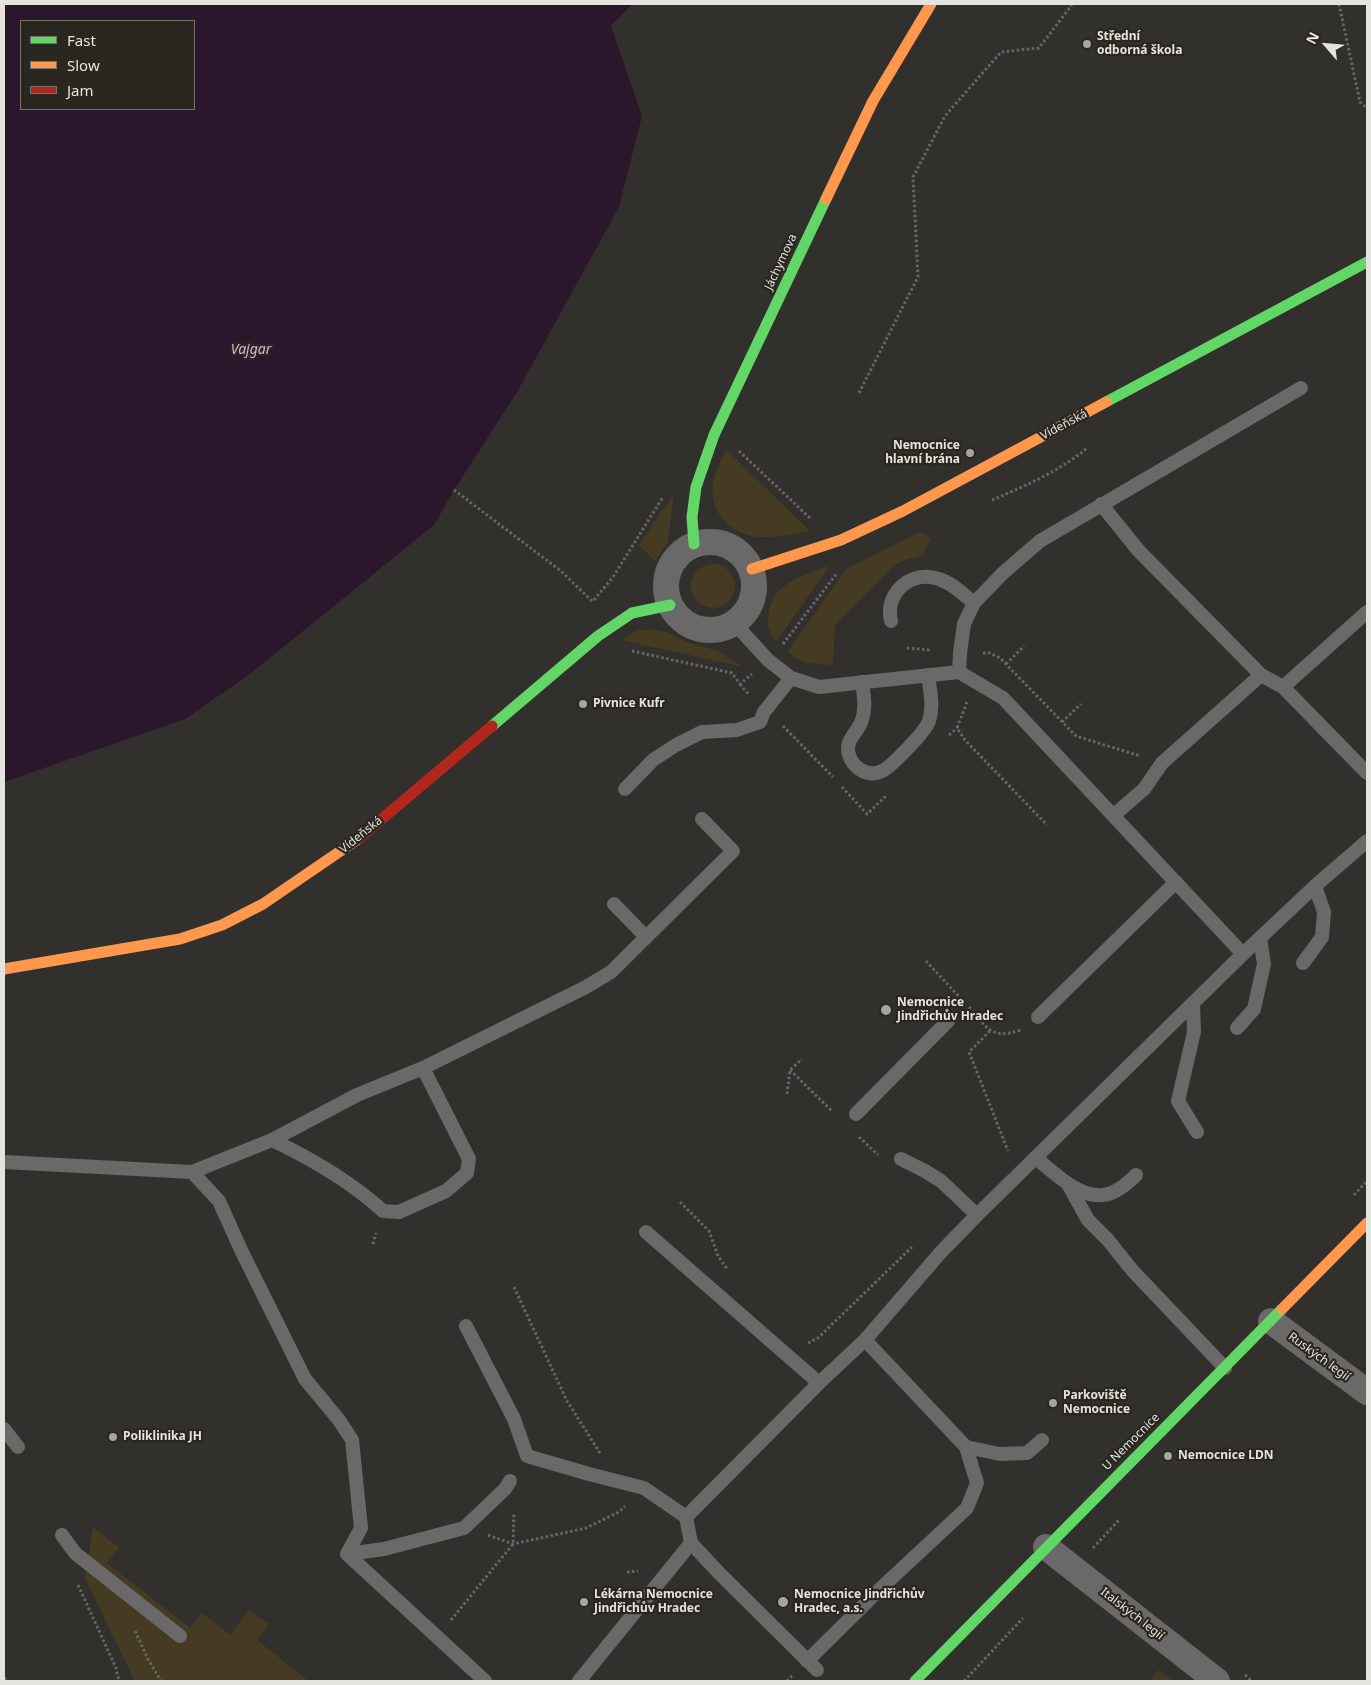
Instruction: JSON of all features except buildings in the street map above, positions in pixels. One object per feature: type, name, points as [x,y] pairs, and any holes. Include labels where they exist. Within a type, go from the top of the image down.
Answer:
[{"type":"street","name":"Jáchymova","points":[[694,544],[692,517],[696,487],[714,435],[873,101],[930,4]]},
{"type":"street","name":"Vídeňská","points":[[752,569],[841,540],[903,512],[1367,262]]},
{"type":"street","points":[[707,541],[721,543],[734,548],[745,557],[752,569],[755,584],[753,599],[746,613],[735,624],[723,629],[710,631],[698,629],[681,620],[670,605],[666,591],[667,576],[672,563],[681,552],[694,544],[707,541]]},
{"type":"street","name":"Vídeňská","points":[[4,969],[180,939],[222,925],[264,904],[353,843],[598,636],[632,613],[670,605]]},
{"type":"street","name":"U Nemocnice","points":[[915,1681],[1367,1223]]},
{"type":"street","name":"Ruských legií","points":[[1271,1321],[1367,1392]]},
{"type":"street","name":"Italských legií","points":[[1046,1547],[1217,1681]]},
{"type":"lane","points":[[959,672],[964,624],[974,603],[1002,573],[1040,541],[1301,388]]},
{"type":"lane","points":[[1101,504],[1138,550],[1261,675],[1283,687],[1367,774]]},
{"type":"lane","points":[[891,621],[889,613],[892,600],[897,591],[906,582],[920,576],[938,578],[959,590],[974,603]]},
{"type":"lane","points":[[1283,687],[1367,612]]},
{"type":"lane","points":[[735,624],[768,660],[791,678],[819,687],[959,672],[1003,698],[1243,954]]},
{"type":"lane","points":[[1114,815],[1144,789],[1162,763],[1261,675]]},
{"type":"lane","points":[[862,682],[865,701],[862,721],[849,742],[848,752],[851,762],[862,772],[873,774],[882,771],[919,737],[929,723],[932,709],[928,676]]},
{"type":"lane","points":[[625,789],[653,760],[676,745],[702,732],[737,730],[760,722],[764,712],[791,678]]},
{"type":"lane","points":[[4,1162],[192,1172],[272,1140],[356,1095],[423,1068],[586,987],[610,972],[733,851],[702,819]]},
{"type":"lane","points":[[686,1517],[819,1383],[865,1340],[942,1252],[1019,1173],[1243,954],[1315,886],[1367,841]]},
{"type":"lane","points":[[1038,1017],[1176,882]]},
{"type":"lane","points":[[1303,963],[1322,936],[1324,912],[1315,886]]},
{"type":"lane","points":[[614,904],[646,937]]},
{"type":"lane","points":[[1237,1028],[1254,1009],[1264,964],[1260,938]]},
{"type":"lane","points":[[1193,1004],[1194,1032],[1178,1101],[1198,1132]]},
{"type":"lane","points":[[856,1114],[948,1021]]},
{"type":"lane","points":[[272,1140],[305,1156],[337,1175],[383,1211],[399,1212],[446,1190],[467,1173],[469,1159],[423,1068]]},
{"type":"lane","points":[[1036,1158],[1068,1184],[1090,1194],[1104,1195],[1124,1186],[1136,1175]]},
{"type":"lane","points":[[901,1160],[941,1181],[977,1215]]},
{"type":"lane","points":[[192,1172],[218,1201],[305,1379],[339,1420],[352,1440],[361,1528],[347,1554]]},
{"type":"lane","points":[[1068,1184],[1088,1220],[1108,1240],[1132,1270],[1225,1368]]},
{"type":"lane","points":[[646,1232],[819,1383]]},
{"type":"lane","points":[[466,1326],[514,1419],[527,1456],[644,1488],[686,1517],[691,1543],[812,1666],[880,1589],[967,1508],[977,1483],[966,1447],[865,1340]]},
{"type":"lane","points":[[4,1429],[18,1447]]},
{"type":"lane","points":[[966,1447],[1000,1454],[1027,1453],[1042,1440]]},
{"type":"lane","points":[[347,1554],[384,1549],[464,1528],[505,1489],[510,1481]]},
{"type":"lane","points":[[62,1535],[76,1553],[180,1636]]},
{"type":"lane","points":[[579,1681],[691,1543]]},
{"type":"lane","points":[[347,1554],[485,1681]]},
{"type":"path","points":[[859,392],[918,277],[913,177],[945,116],[1001,52],[1039,48],[1071,4]]},
{"type":"path","points":[[1338,4],[1360,102],[1367,108]]},
{"type":"path","points":[[983,503],[1029,484],[1077,456],[1089,446]]},
{"type":"path","points":[[734,447],[817,525]]},
{"type":"path","points":[[454,490],[561,571],[593,602],[613,577],[666,494]]},
{"type":"path","points":[[626,649],[732,673],[740,684],[779,649],[837,572]]},
{"type":"path","points":[[1024,646],[1006,664],[1076,736],[1162,763]]},
{"type":"path","points":[[907,648],[938,651]]},
{"type":"path","points":[[975,680],[957,728],[965,740],[1048,825]]},
{"type":"path","points":[[1062,722],[1081,704]]},
{"type":"path","points":[[926,960],[990,1031],[1007,1034],[1024,1029],[1038,1017]]},
{"type":"path","points":[[990,1031],[969,1052],[1007,1149],[1019,1173]]},
{"type":"path","points":[[786,1094],[790,1070],[802,1059]]},
{"type":"path","points":[[680,1202],[709,1231],[718,1256],[727,1270],[734,1276]]},
{"type":"path","points":[[805,1344],[818,1338],[924,1236],[942,1252]]},
{"type":"path","points":[[514,1287],[567,1401],[605,1461]]},
{"type":"path","points":[[437,1637],[513,1544],[586,1528],[619,1512],[644,1488]]},
{"type":"path","points":[[76,1553],[74,1568],[80,1592],[116,1668],[119,1681]]},
{"type":"path","points":[[964,1681],[1026,1614]]},
{"type":"path","points":[[148,1659],[161,1681]]},
{"type":"path","points":[[4,1678],[8,1681]]},
{"type":"shaded area","points":[[726,450],[810,531],[760,537],[744,534],[730,526],[719,514],[712,492],[716,473]]},
{"type":"shaded area","points":[[674,493],[668,542],[655,561],[639,545]]},
{"type":"shaded area","points":[[920,532],[931,538],[923,555],[905,560],[894,566],[835,625],[833,665],[814,664],[803,661],[788,651],[846,569]]},
{"type":"shaded area","points":[[709,564],[717,564],[729,570],[735,586],[729,602],[717,608],[709,608],[697,602],[691,590],[691,582],[697,570]]},
{"type":"shaded area","points":[[828,566],[776,642],[768,628],[768,622],[772,602],[777,594],[783,587],[800,577]]},
{"type":"shaded area","points":[[652,629],[666,632],[692,644],[719,651],[743,667],[621,640],[636,631]]},
{"type":"shaded area","points":[[93,1527],[119,1548],[107,1563],[190,1628],[202,1613],[230,1635],[249,1610],[269,1624],[257,1640],[309,1681],[135,1681],[85,1579]]},
{"type":"shaded area","points":[[1158,1670],[1173,1681],[1150,1681]]},
{"type":"water","name":"Vajgar","points":[[4,4],[632,4],[611,26],[642,116],[619,207],[517,392],[454,490],[434,525],[250,674],[185,719],[4,782]]},
{"type":"traffic: fast","points":[[694,544],[692,517],[696,487],[714,435],[826,199]]},
{"type":"traffic: fast","points":[[1106,402],[1367,262]]},
{"type":"traffic: fast","points":[[492,726],[598,636],[632,613],[670,605]]},
{"type":"traffic: fast","points":[[915,1681],[1282,1309]]},
{"type":"traffic: slow","points":[[826,199],[873,101],[931,4]]},
{"type":"traffic: slow","points":[[752,569],[841,540],[903,511],[1106,402]]},
{"type":"traffic: slow","points":[[4,969],[180,939],[222,925],[263,904],[358,839]]},
{"type":"traffic: slow","points":[[1282,1309],[1367,1223]]},
{"type":"traffic: jam","points":[[358,839],[492,726]]},
{"type":"place","name":"Střední odborná škola","points":[[1087,44]]},
{"type":"place","name":"Nemocnice hlavní brána","points":[[970,453]]},
{"type":"place","name":"Pivnice Kufr","points":[[583,704]]},
{"type":"place","name":"Nemocnice Jindřichův Hradec","points":[[886,1010]]},
{"type":"place","name":"Parkoviště Nemocnice","points":[[1053,1403]]},
{"type":"place","name":"Poliklinika JH","points":[[113,1437]]},
{"type":"place","name":"Nemocnice LDN","points":[[1168,1456]]},
{"type":"place","name":"Lékárna Nemocnice Jindřichův Hradec","points":[[584,1602]]},
{"type":"place","name":"Nemocnice Jindřichův Hradec, a.s.","points":[[783,1602]]}]
